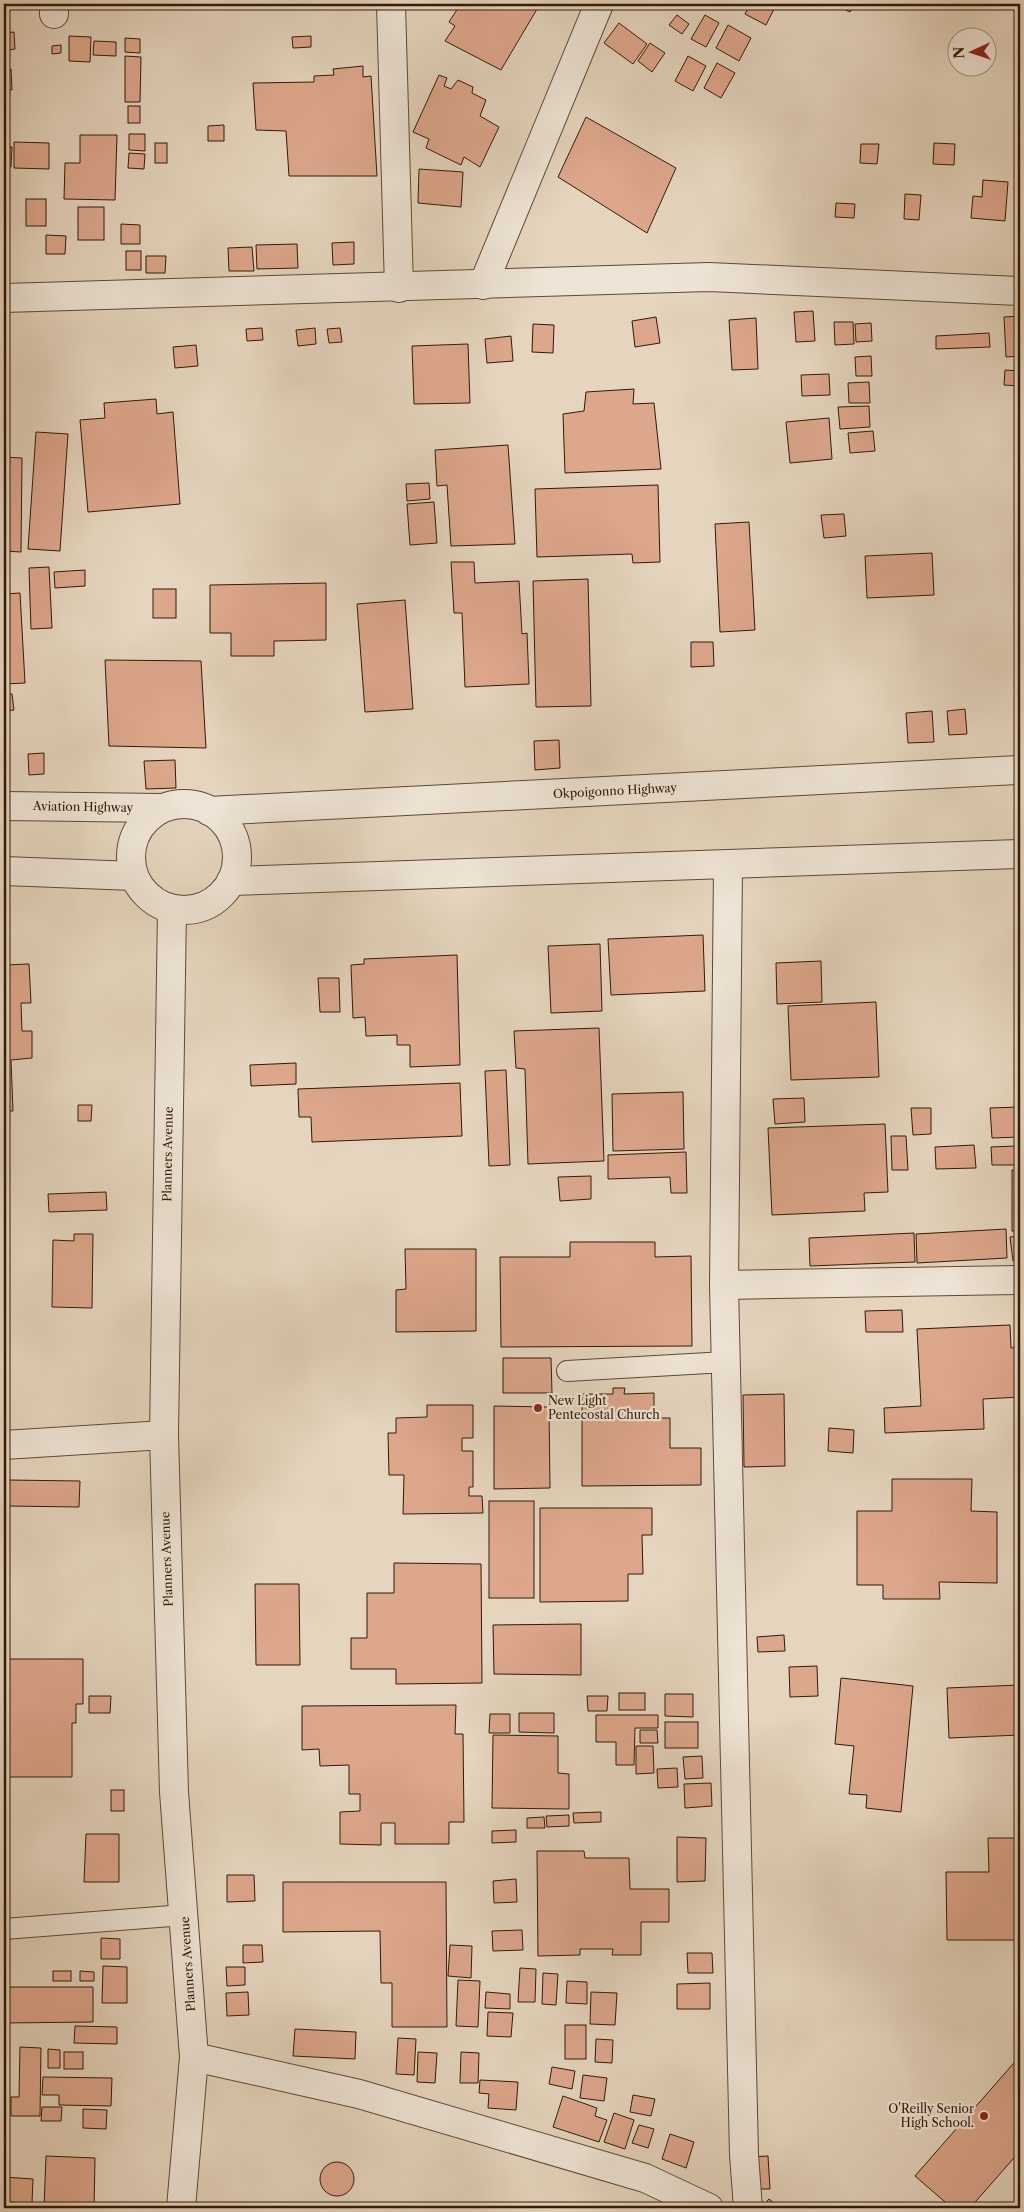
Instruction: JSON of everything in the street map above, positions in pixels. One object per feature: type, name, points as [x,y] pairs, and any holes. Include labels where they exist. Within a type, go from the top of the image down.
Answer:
[{"type":"street","points":[[391,4],[399,288]]},
{"type":"street","points":[[483,285],[599,4]]},
{"type":"street","points":[[4,298],[399,288],[709,277],[1020,291]]},
{"type":"street","name":"Okpoigonno Highway","points":[[209,811],[1020,770]]},
{"type":"street","points":[[178,804],[194,805],[209,811],[222,820],[231,834],[236,849],[236,866],[231,881],[221,895],[206,906],[189,910],[172,909],[156,903],[143,891],[134,876],[131,860],[132,844],[138,829],[149,817],[162,808],[178,804]]},
{"type":"street","name":"Aviation Highway","points":[[4,806],[162,808]]},
{"type":"street","points":[[231,881],[1020,854]]},
{"type":"street","points":[[728,865],[724,1285],[744,2154],[748,2208]]},
{"type":"street","points":[[4,871],[134,876]]},
{"type":"street","name":"Planners Avenue","points":[[172,909],[164,1434],[174,1792],[194,2057],[182,2208]]},
{"type":"street","points":[[724,1285],[1020,1280]]},
{"type":"street","points":[[4,1445],[164,1434]]},
{"type":"street","points":[[194,2057],[359,2094],[645,2178],[710,2208]]},
{"type":"lane","points":[[568,1371],[726,1362]]},
{"type":"lane","points":[[4,1929],[184,1915]]},
{"type":"building","points":[[468,4],[540,4],[501,70],[445,41],[455,26],[449,22],[460,5],[465,9]]},
{"type":"building","points":[[750,4],[770,4],[775,7],[766,25],[745,14]]},
{"type":"building","points":[[834,4],[855,4],[850,12]]},
{"type":"building","points":[[677,15],[689,24],[682,34],[669,25]]},
{"type":"building","points":[[705,15],[719,23],[706,47],[691,39]]},
{"type":"building","points":[[619,23],[647,44],[633,64],[604,43]]},
{"type":"building","points":[[728,25],[751,38],[739,61],[716,48]]},
{"type":"building","points":[[14,32],[15,49],[4,51],[4,33]]},
{"type":"building","points":[[69,36],[91,37],[90,62],[69,61]]},
{"type":"building","points":[[311,36],[311,47],[293,48],[292,37]]},
{"type":"building","points":[[125,38],[140,39],[140,53],[125,52]]},
{"type":"building","points":[[94,41],[116,42],[116,56],[93,55]]},
{"type":"building","points":[[650,43],[665,53],[652,72],[638,61]]},
{"type":"building","points":[[61,45],[61,53],[52,54],[52,46]]},
{"type":"building","points":[[125,56],[141,57],[140,102],[125,102]]},
{"type":"building","points":[[688,56],[706,66],[693,91],[675,81]]},
{"type":"building","points":[[717,63],[735,73],[721,98],[704,88]]},
{"type":"building","points":[[363,66],[363,77],[371,76],[377,176],[289,176],[286,131],[256,130],[253,83],[314,82],[314,76],[334,75],[333,69]]},
{"type":"building","points":[[4,69],[11,69],[12,90],[4,90]]},
{"type":"building","points":[[439,75],[447,78],[444,86],[451,89],[458,80],[473,87],[472,93],[486,100],[480,116],[499,127],[480,167],[464,157],[461,165],[426,148],[429,139],[413,132]]},
{"type":"building","points":[[128,106],[140,106],[140,123],[128,123]]},
{"type":"building","points":[[586,117],[676,168],[647,233],[558,177]]},
{"type":"building","points":[[224,125],[224,141],[208,141],[208,126]]},
{"type":"building","points":[[129,134],[145,134],[145,151],[129,150]]},
{"type":"building","points":[[80,135],[117,135],[115,200],[64,199],[65,163],[80,163]]},
{"type":"building","points":[[14,142],[49,143],[49,169],[14,168]]},
{"type":"building","points":[[155,143],[167,143],[167,163],[155,163]]},
{"type":"building","points":[[934,143],[955,144],[954,165],[933,164]]},
{"type":"building","points":[[861,144],[879,144],[877,164],[860,163]]},
{"type":"building","points":[[4,147],[12,147],[11,167],[4,167]]},
{"type":"building","points":[[129,153],[145,154],[144,169],[128,168]]},
{"type":"building","points":[[419,169],[463,172],[461,207],[418,203]]},
{"type":"building","points":[[983,180],[1008,182],[1005,221],[971,218],[973,196],[982,197]]},
{"type":"building","points":[[905,194],[921,195],[919,220],[904,219]]},
{"type":"building","points":[[26,199],[46,199],[46,226],[26,226]]},
{"type":"building","points":[[836,203],[855,204],[854,218],[835,217]]},
{"type":"building","points":[[78,207],[104,207],[104,240],[78,240]]},
{"type":"building","points":[[121,224],[140,225],[140,244],[121,244]]},
{"type":"building","points":[[46,235],[66,236],[65,254],[46,254]]},
{"type":"building","points":[[354,242],[354,264],[333,265],[332,243]]},
{"type":"building","points":[[297,244],[298,268],[257,269],[256,245]]},
{"type":"building","points":[[252,247],[254,271],[229,271],[228,248]]},
{"type":"building","points":[[126,251],[141,251],[141,270],[126,270]]},
{"type":"building","points":[[146,256],[166,256],[165,273],[146,273]]},
{"type":"building","points":[[813,311],[815,341],[796,342],[794,312]]},
{"type":"building","points":[[1020,316],[1020,356],[1006,357],[1004,317]]},
{"type":"building","points":[[656,317],[660,343],[635,347],[632,321]]},
{"type":"building","points":[[756,318],[758,369],[732,370],[729,320]]},
{"type":"building","points":[[834,322],[853,322],[854,344],[835,345]]},
{"type":"building","points":[[871,323],[872,341],[856,342],[855,324]]},
{"type":"building","points":[[533,324],[554,325],[553,353],[532,352]]},
{"type":"building","points":[[262,328],[263,340],[247,341],[246,329]]},
{"type":"building","points":[[315,328],[316,344],[298,346],[296,330]]},
{"type":"building","points":[[340,328],[342,342],[329,343],[327,329]]},
{"type":"building","points":[[989,333],[990,347],[936,349],[936,336]]},
{"type":"building","points":[[511,336],[513,361],[487,363],[485,339]]},
{"type":"building","points":[[468,344],[470,403],[414,404],[412,346]]},
{"type":"building","points":[[196,345],[198,366],[175,368],[173,347]]},
{"type":"building","points":[[871,356],[872,376],[856,376],[855,357]]},
{"type":"building","points":[[1005,370],[1020,371],[1020,386],[1004,385]]},
{"type":"building","points":[[829,374],[830,395],[802,396],[801,375]]},
{"type":"building","points":[[869,382],[870,403],[849,403],[848,383]]},
{"type":"building","points":[[634,389],[633,404],[654,403],[661,469],[565,473],[563,414],[584,411],[586,392]]},
{"type":"building","points":[[156,399],[157,414],[173,412],[180,504],[88,512],[80,420],[105,418],[104,403]]},
{"type":"building","points":[[869,406],[870,427],[840,429],[838,407]]},
{"type":"building","points":[[829,418],[832,459],[790,463],[786,422]]},
{"type":"building","points":[[873,431],[875,451],[850,453],[848,433]]},
{"type":"building","points":[[36,432],[68,434],[60,551],[28,549]]},
{"type":"building","points":[[508,445],[515,544],[451,546],[447,485],[437,486],[435,450]]},
{"type":"building","points":[[4,457],[22,458],[21,552],[4,551]]},
{"type":"building","points":[[429,483],[430,499],[407,501],[406,484]]},
{"type":"building","points":[[658,485],[660,562],[633,563],[632,554],[537,557],[535,489]]},
{"type":"building","points":[[434,502],[437,543],[410,545],[407,504]]},
{"type":"building","points":[[844,514],[846,536],[824,538],[821,515]]},
{"type":"building","points":[[749,522],[755,630],[720,632],[715,524]]},
{"type":"building","points":[[932,553],[934,595],[867,598],[865,556]]},
{"type":"building","points":[[451,562],[474,562],[475,583],[519,581],[522,634],[527,633],[529,684],[465,687],[462,613],[454,613]]},
{"type":"building","points":[[49,567],[52,628],[31,629],[29,568]]},
{"type":"building","points":[[85,570],[85,586],[55,588],[54,572]]},
{"type":"building","points":[[588,579],[591,706],[536,707],[533,581]]},
{"type":"building","points":[[326,583],[326,640],[274,641],[274,656],[231,656],[231,633],[210,633],[210,585]]},
{"type":"building","points":[[153,589],[176,589],[176,618],[153,618]]},
{"type":"building","points":[[20,593],[25,683],[4,684],[4,594]]},
{"type":"building","points":[[405,600],[413,709],[365,712],[357,604]]},
{"type":"building","points":[[691,642],[713,642],[714,666],[691,667]]},
{"type":"building","points":[[105,660],[201,661],[206,748],[109,746]]},
{"type":"building","points":[[12,694],[14,710],[4,711],[4,695]]},
{"type":"building","points":[[965,709],[967,734],[949,735],[947,711]]},
{"type":"building","points":[[932,711],[934,742],[908,743],[906,713]]},
{"type":"building","points":[[559,740],[560,768],[535,770],[534,741]]},
{"type":"building","points":[[44,753],[44,774],[29,775],[28,754]]},
{"type":"building","points":[[175,760],[176,788],[146,789],[144,761]]},
{"type":"building","points":[[703,935],[705,991],[611,995],[608,939]]},
{"type":"building","points":[[600,944],[602,1011],[551,1013],[548,946]]},
{"type":"building","points":[[457,955],[460,1065],[410,1067],[410,1045],[397,1045],[397,1035],[366,1036],[365,1017],[353,1018],[351,965],[364,964],[364,959]]},
{"type":"building","points":[[821,961],[822,1002],[777,1004],[776,963]]},
{"type":"building","points":[[29,964],[31,1003],[21,1003],[22,1031],[32,1031],[32,1058],[11,1060],[13,1111],[4,1111],[4,965]]},
{"type":"building","points":[[318,978],[339,978],[340,1012],[320,1012]]},
{"type":"building","points":[[876,1002],[879,1077],[791,1080],[788,1006]]},
{"type":"building","points":[[599,1028],[604,1161],[528,1164],[525,1069],[516,1068],[514,1031]]},
{"type":"building","points":[[296,1063],[296,1084],[251,1086],[250,1065]]},
{"type":"building","points":[[506,1070],[510,1165],[489,1166],[485,1071]]},
{"type":"building","points":[[460,1083],[462,1136],[312,1142],[311,1117],[299,1117],[298,1089]]},
{"type":"building","points":[[683,1092],[684,1149],[613,1151],[612,1094]]},
{"type":"building","points":[[804,1098],[805,1122],[775,1124],[773,1099]]},
{"type":"building","points":[[78,1105],[92,1105],[91,1121],[78,1121]]},
{"type":"building","points":[[1019,1107],[1020,1137],[992,1138],[990,1108]]},
{"type":"building","points":[[911,1108],[931,1108],[931,1134],[913,1135]]},
{"type":"building","points":[[885,1124],[888,1192],[864,1193],[865,1211],[772,1215],[768,1128]]},
{"type":"building","points":[[891,1136],[906,1136],[908,1170],[892,1170]]},
{"type":"building","points":[[974,1145],[976,1168],[936,1169],[935,1147]]},
{"type":"building","points":[[1015,1146],[1015,1165],[992,1165],[991,1147]]},
{"type":"building","points":[[686,1152],[687,1193],[671,1193],[670,1177],[608,1179],[608,1155]]},
{"type":"building","points":[[1012,1170],[1020,1170],[1020,1231],[1012,1231]]},
{"type":"building","points":[[591,1176],[591,1199],[560,1201],[558,1177]]},
{"type":"building","points":[[106,1192],[107,1210],[49,1212],[48,1194]]},
{"type":"building","points":[[1006,1229],[1007,1258],[917,1263],[916,1234]]},
{"type":"building","points":[[914,1233],[915,1262],[810,1266],[809,1238]]},
{"type":"building","points":[[74,1234],[93,1234],[92,1308],[52,1307],[53,1240],[74,1241]]},
{"type":"building","points":[[1020,1236],[1020,1260],[1013,1261],[1010,1237]]},
{"type":"building","points":[[570,1242],[655,1242],[655,1257],[691,1256],[692,1346],[501,1347],[500,1257],[570,1257]]},
{"type":"building","points":[[405,1249],[476,1249],[476,1331],[396,1332],[396,1290],[406,1289]]},
{"type":"building","points":[[902,1310],[903,1332],[866,1332],[865,1311]]},
{"type":"building","points":[[1010,1325],[1011,1348],[1020,1347],[1020,1397],[983,1399],[984,1429],[885,1433],[884,1408],[921,1406],[917,1329]]},
{"type":"building","points":[[503,1358],[551,1358],[552,1393],[503,1393]]},
{"type":"building","points":[[613,1388],[625,1388],[624,1394],[654,1393],[654,1418],[670,1418],[670,1448],[701,1448],[701,1485],[582,1486],[582,1394],[613,1394]]},
{"type":"building","points":[[784,1394],[785,1466],[744,1467],[743,1395]]},
{"type":"building","points":[[427,1405],[473,1405],[473,1438],[462,1438],[462,1451],[473,1451],[473,1487],[469,1487],[469,1496],[482,1496],[483,1513],[403,1514],[404,1475],[389,1475],[388,1433],[396,1433],[396,1418],[427,1417]]},
{"type":"building","points":[[494,1406],[549,1407],[550,1488],[494,1489]]},
{"type":"building","points":[[829,1428],[854,1430],[853,1453],[828,1451]]},
{"type":"building","points":[[892,1479],[972,1479],[971,1511],[997,1512],[997,1583],[939,1582],[940,1599],[883,1599],[883,1585],[857,1585],[857,1511],[892,1511]]},
{"type":"building","points":[[8,1480],[80,1481],[79,1507],[7,1506]]},
{"type":"building","points":[[489,1501],[534,1501],[534,1598],[489,1598]]},
{"type":"building","points":[[540,1508],[652,1508],[652,1535],[642,1535],[643,1574],[628,1574],[628,1601],[540,1602]]},
{"type":"building","points":[[394,1563],[481,1564],[482,1683],[396,1684],[396,1669],[351,1669],[351,1638],[367,1638],[367,1593],[394,1593]]},
{"type":"building","points":[[255,1584],[299,1584],[300,1665],[256,1665]]},
{"type":"building","points":[[581,1624],[581,1675],[494,1674],[493,1625]]},
{"type":"building","points":[[784,1635],[785,1651],[758,1652],[757,1637]]},
{"type":"building","points":[[4,1659],[83,1659],[83,1704],[76,1704],[76,1723],[72,1723],[72,1777],[4,1777]]},
{"type":"building","points":[[817,1666],[818,1696],[790,1697],[789,1667]]},
{"type":"building","points":[[841,1678],[913,1686],[901,1812],[866,1808],[867,1795],[849,1794],[854,1746],[835,1744]]},
{"type":"building","points":[[1020,1685],[1020,1735],[949,1738],[947,1688]]},
{"type":"building","points":[[619,1693],[645,1693],[645,1710],[619,1710]]},
{"type":"building","points":[[665,1694],[693,1694],[693,1717],[665,1716]]},
{"type":"building","points":[[89,1696],[111,1696],[110,1713],[89,1713]]},
{"type":"building","points":[[587,1696],[608,1696],[607,1711],[588,1711]]},
{"type":"building","points":[[456,1705],[455,1734],[463,1734],[464,1822],[449,1822],[449,1844],[395,1844],[395,1823],[381,1823],[381,1845],[340,1844],[340,1812],[360,1811],[360,1794],[349,1794],[349,1765],[320,1766],[319,1749],[302,1750],[302,1706]]},
{"type":"building","points":[[519,1713],[554,1713],[554,1733],[519,1732]]},
{"type":"building","points":[[490,1714],[510,1714],[510,1733],[489,1733]]},
{"type":"building","points":[[596,1715],[658,1715],[658,1728],[635,1728],[634,1765],[616,1765],[616,1742],[596,1742]]},
{"type":"building","points":[[665,1722],[698,1722],[698,1748],[665,1748]]},
{"type":"building","points":[[640,1730],[657,1730],[658,1743],[640,1743]]},
{"type":"building","points":[[493,1735],[558,1736],[558,1773],[569,1774],[569,1809],[492,1808]]},
{"type":"building","points":[[636,1746],[653,1746],[654,1773],[636,1774]]},
{"type":"building","points":[[702,1756],[703,1778],[685,1779],[683,1757]]},
{"type":"building","points":[[677,1768],[678,1787],[658,1788],[657,1769]]},
{"type":"building","points":[[711,1783],[712,1806],[685,1808],[684,1784]]},
{"type":"building","points":[[111,1790],[124,1790],[124,1811],[111,1811]]},
{"type":"building","points":[[601,1812],[601,1822],[574,1823],[573,1813]]},
{"type":"building","points":[[569,1815],[569,1826],[547,1827],[546,1816]]},
{"type":"building","points":[[544,1817],[545,1828],[527,1828],[527,1818]]},
{"type":"building","points":[[516,1830],[516,1842],[492,1843],[492,1831]]},
{"type":"building","points":[[86,1834],[119,1834],[119,1882],[84,1882]]},
{"type":"building","points":[[677,1837],[706,1838],[705,1881],[677,1882]]},
{"type":"building","points":[[988,1838],[1020,1838],[1020,1940],[947,1940],[946,1872],[989,1872]]},
{"type":"building","points":[[537,1851],[584,1851],[585,1858],[629,1858],[630,1889],[669,1889],[669,1922],[641,1922],[641,1955],[612,1955],[613,1949],[580,1949],[580,1955],[538,1956]]},
{"type":"building","points":[[227,1875],[254,1875],[255,1901],[227,1902]]},
{"type":"building","points":[[516,1879],[517,1902],[494,1903],[493,1881]]},
{"type":"building","points":[[283,1882],[446,1882],[447,2027],[392,2027],[392,1983],[381,1983],[380,1931],[283,1932]]},
{"type":"building","points":[[522,1930],[523,1950],[493,1951],[492,1931]]},
{"type":"building","points":[[101,1938],[120,1939],[120,1959],[101,1959]]},
{"type":"building","points":[[243,1945],[262,1945],[263,1962],[243,1963]]},
{"type":"building","points":[[450,1945],[472,1946],[471,1978],[448,1976]]},
{"type":"building","points":[[687,1953],[712,1953],[713,1973],[688,1973]]},
{"type":"building","points":[[103,1966],[127,1967],[127,2003],[102,2003]]},
{"type":"building","points":[[226,1967],[245,1967],[245,1985],[227,1986]]},
{"type":"building","points":[[520,1968],[536,1969],[535,2002],[518,2002]]},
{"type":"building","points":[[53,1971],[71,1971],[71,1981],[53,1981]]},
{"type":"building","points":[[80,1971],[94,1972],[94,1981],[80,1981]]},
{"type":"building","points":[[543,1973],[558,1974],[556,2005],[542,2004]]},
{"type":"building","points":[[458,1980],[480,1981],[478,2027],[456,2026]]},
{"type":"building","points":[[567,1981],[587,1982],[587,2004],[566,2003]]},
{"type":"building","points":[[710,1983],[710,2009],[677,2009],[677,1984]]},
{"type":"building","points":[[4,1987],[93,1987],[93,2022],[4,2023]]},
{"type":"building","points":[[248,1992],[249,2015],[227,2016],[226,1993]]},
{"type":"building","points":[[486,1992],[510,1994],[510,2009],[485,2008]]},
{"type":"building","points":[[591,1992],[617,1993],[615,2025],[590,2024]]},
{"type":"building","points":[[488,2012],[513,2013],[511,2037],[487,2036]]},
{"type":"building","points":[[565,2025],[586,2025],[586,2059],[565,2059]]},
{"type":"building","points":[[75,2026],[117,2027],[117,2044],[74,2043]]},
{"type":"building","points":[[295,2029],[356,2032],[355,2059],[293,2056]]},
{"type":"building","points":[[398,2038],[416,2039],[414,2075],[396,2074]]},
{"type":"building","points":[[596,2039],[613,2040],[612,2063],[595,2062]]},
{"type":"building","points":[[20,2047],[41,2048],[40,2116],[11,2116],[11,2097],[19,2097]]},
{"type":"building","points":[[48,2049],[60,2050],[60,2068],[48,2068]]},
{"type":"building","points":[[64,2052],[83,2052],[83,2069],[64,2069]]},
{"type":"building","points":[[418,2052],[437,2053],[435,2083],[417,2082]]},
{"type":"building","points":[[461,2052],[479,2053],[478,2083],[460,2083]]},
{"type":"building","points":[[1020,2056],[1020,2151],[970,2208],[952,2208],[915,2176]]},
{"type":"building","points":[[552,2067],[575,2071],[572,2089],[549,2084]]},
{"type":"building","points":[[583,2075],[607,2078],[604,2101],[580,2098]]},
{"type":"building","points":[[43,2077],[112,2078],[111,2106],[59,2105],[59,2095],[42,2095]]},
{"type":"building","points":[[480,2080],[518,2082],[516,2110],[488,2108],[489,2094],[479,2093]]},
{"type":"building","points":[[633,2095],[655,2099],[651,2116],[630,2112]]},
{"type":"building","points":[[563,2096],[597,2108],[595,2116],[607,2120],[599,2142],[553,2127]]},
{"type":"building","points":[[42,2107],[62,2107],[61,2121],[41,2121]]},
{"type":"building","points":[[83,2109],[107,2110],[106,2129],[83,2128]]},
{"type":"building","points":[[614,2113],[634,2120],[625,2149],[604,2142]]},
{"type":"building","points":[[639,2125],[654,2129],[648,2148],[632,2143]]},
{"type":"building","points":[[670,2134],[694,2142],[686,2168],[662,2159]]},
{"type":"building","points":[[46,2156],[95,2158],[94,2208],[44,2208]]},
{"type":"building","points":[[768,2156],[770,2189],[752,2189],[750,2157]]},
{"type":"building","points":[[337,2162],[344,2163],[349,2167],[353,2172],[353,2186],[349,2191],[344,2195],[337,2196],[330,2195],[325,2191],[321,2186],[320,2179],[321,2172],[325,2167],[330,2163]]},
{"type":"building","points":[[4,2177],[33,2179],[32,2203],[4,2202]]},
{"type":"building","points":[[769,2199],[780,2208],[761,2208]]},
{"type":"place","name":"New Light Pentecostal Church","points":[[538,1408]]},
{"type":"place","name":"O'Reilly Senior High School.","points":[[984,2116]]}]
